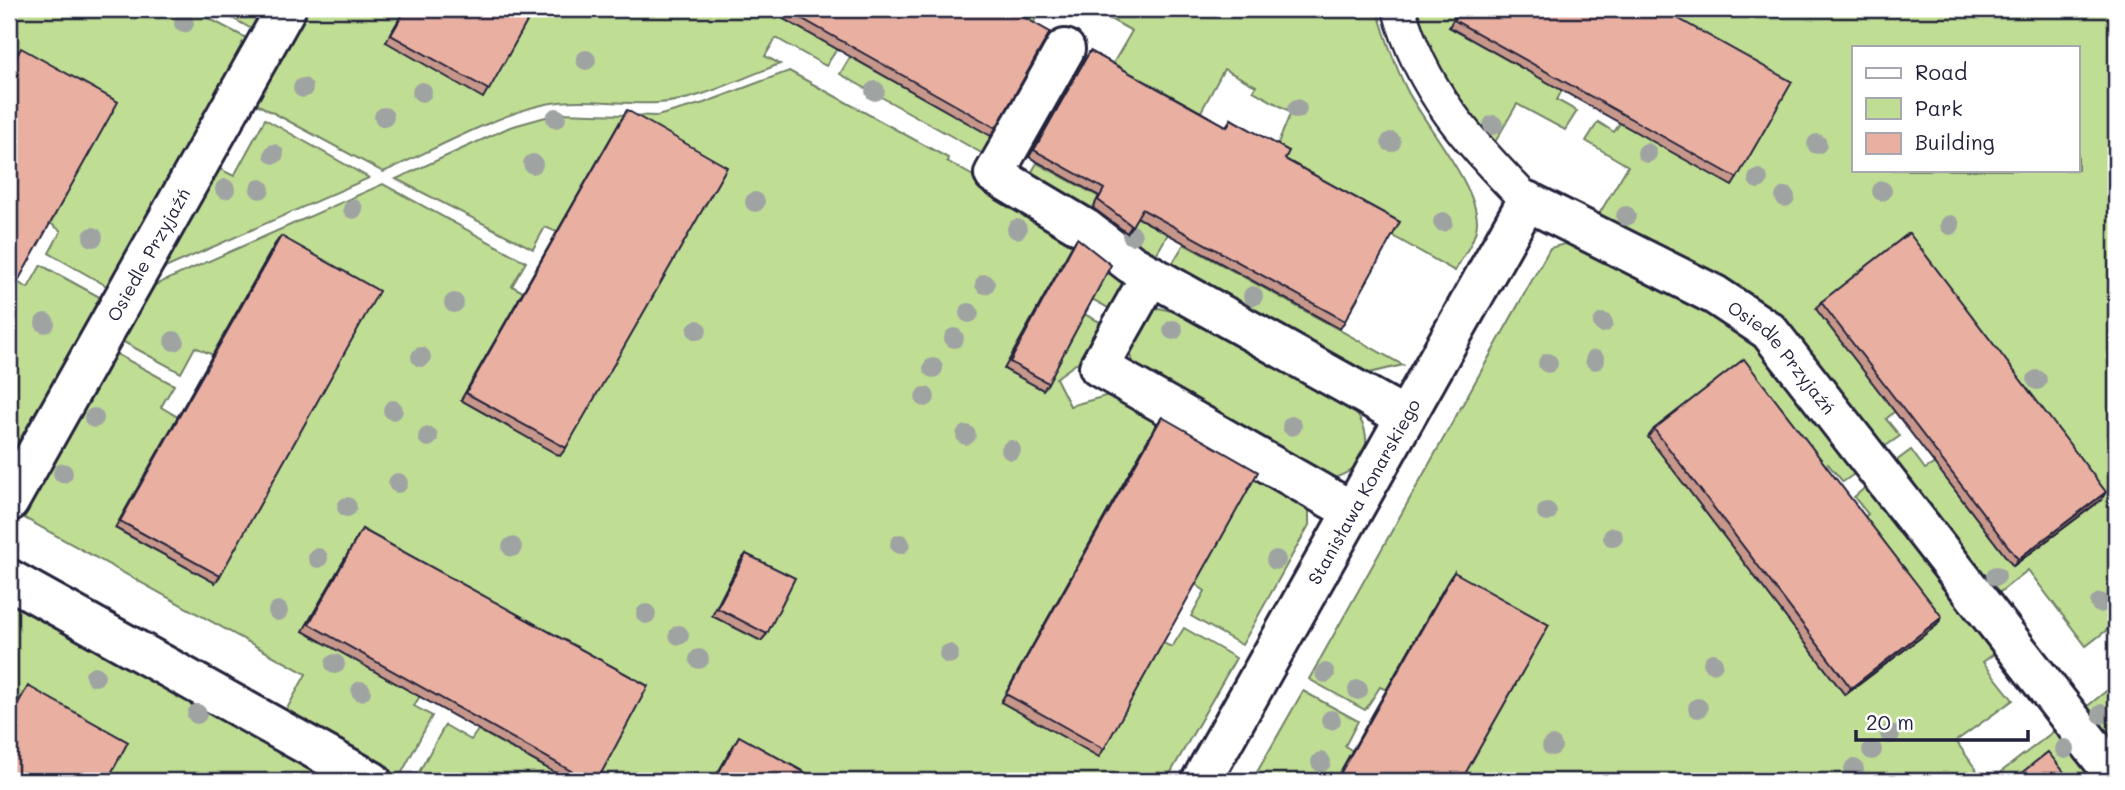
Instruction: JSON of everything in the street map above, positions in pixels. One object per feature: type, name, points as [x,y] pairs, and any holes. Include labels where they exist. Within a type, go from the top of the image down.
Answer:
[{"type":"street","name":"Osiedle Przyjaźń","points":[[9,502],[286,9]]},
{"type":"street","points":[[1065,49],[994,174],[1086,229],[1131,264],[1405,417]]},
{"type":"street","name":"Osiedle Przyjaźń","points":[[1527,201],[1715,295],[1769,331],[2116,777]]},
{"type":"street","name":"Stanisława Konarskiego","points":[[1201,781],[1527,201]]},
{"type":"street","points":[[1151,275],[1099,367],[1352,511]]},
{"type":"street","points":[[9,579],[372,781]]},
{"type":"lane","name":"Osiedle Przyjaźń","points":[[1399,9],[1416,56],[1452,121],[1527,201]]},
{"type":"green space","points":[[9,9],[191,9],[252,41],[112,289],[49,253],[61,231],[50,223],[17,56],[9,69]]},
{"type":"green space","points":[[216,9],[270,9],[257,32]]},
{"type":"green space","points":[[305,9],[405,9],[386,42],[533,9],[765,9],[837,49],[826,66],[776,38],[765,56],[780,64],[704,93],[658,103],[573,101],[546,104],[506,116],[383,172],[253,102]]},
{"type":"green space","points":[[990,9],[1036,9],[1028,79],[985,155],[840,74],[850,57],[966,122]]},
{"type":"green space","points":[[1092,9],[1377,9],[1407,90],[1460,173],[1475,207],[1475,235],[1455,271],[1391,235],[1274,153],[1291,112],[1253,91],[1256,86],[1224,69],[1196,121],[1108,72],[1132,31]]},
{"type":"green space","points":[[1417,9],[1459,9],[1562,90],[1557,100],[1577,111],[1565,130],[1517,104],[1494,144],[1468,114],[1447,81],[1430,46]]},
{"type":"green space","points":[[1642,9],[2116,9],[2116,623],[2086,646],[2028,570],[1995,596],[1892,464],[1911,450],[1925,469],[1935,463],[1895,411],[1886,419],[1900,436],[1880,450],[1772,314],[1596,219],[1628,166],[1586,141],[1598,122],[1614,132],[1620,123]]},
{"type":"green space","points":[[789,71],[948,158],[947,161],[989,185],[1127,280],[1114,311],[1092,299],[1084,314],[1106,325],[1084,358],[1056,378],[1070,406],[1116,393],[1160,418],[1001,702],[1163,643],[1172,647],[1184,628],[1236,658],[1166,781],[596,781],[420,696],[414,706],[432,716],[399,778],[284,714],[306,674],[21,516],[113,352],[174,385],[161,407],[178,417],[213,355],[195,347],[181,373],[118,339],[148,288],[383,184],[526,262],[512,286],[523,292],[557,232],[545,227],[533,249],[396,179],[510,127],[560,113],[657,116],[704,103]]},
{"type":"green space","points":[[265,119],[369,178],[156,272],[216,167],[234,176]]},
{"type":"green space","points":[[1037,163],[1168,234],[1153,260],[1027,180]]},
{"type":"green space","points":[[1568,243],[1583,246],[1695,302],[1760,346],[1857,472],[1843,482],[1828,464],[1818,470],[1858,522],[1868,514],[1854,497],[1868,485],[1998,651],[1983,662],[2013,700],[1956,741],[1982,778],[1978,781],[1460,781],[1387,690],[1380,687],[1365,710],[1309,679],[1550,248]]},
{"type":"green space","points":[[1184,244],[1403,365],[1365,374],[1169,269]]},
{"type":"green space","points":[[41,265],[105,300],[9,473],[9,295],[17,282],[28,288]]},
{"type":"green space","points":[[1159,308],[1179,313],[1351,407],[1364,429],[1366,440],[1365,451],[1360,460],[1342,475],[1329,479],[1141,374],[1131,358],[1130,344],[1146,312]]},
{"type":"green space","points":[[1256,474],[1309,504],[1309,525],[1242,645],[1191,616],[1205,591],[1195,584]]},
{"type":"green space","points":[[9,602],[14,602],[340,781],[106,781],[23,693],[9,717]]},
{"type":"green space","points":[[2116,683],[2116,751],[2084,709]]},
{"type":"green space","points":[[1303,691],[1358,721],[1345,746],[1353,751],[1336,781],[1252,781]]},
{"type":"green space","points":[[445,725],[471,740],[478,730],[570,781],[414,781]]},
{"type":"green space","points":[[2058,728],[2099,781],[2008,781],[2001,772]]},
{"type":"building","points":[[406,9],[534,9],[489,90],[391,35]]},
{"type":"building","points":[[785,9],[1009,9],[1050,32],[996,128]]},
{"type":"building","points":[[1460,9],[1661,9],[1792,82],[1737,178],[1454,20]]},
{"type":"building","points":[[21,48],[118,102],[9,297],[9,71]]},
{"type":"building","points":[[1090,51],[1227,127],[1231,119],[1289,151],[1285,159],[1400,222],[1345,321],[1142,209],[1132,226],[1098,200],[1104,189],[1034,150]]},
{"type":"building","points":[[627,110],[727,167],[566,448],[466,393]]},
{"type":"building","points":[[1909,233],[2106,492],[2018,559],[1821,302]]},
{"type":"building","points":[[281,236],[379,291],[220,576],[120,521]]},
{"type":"building","points":[[1077,238],[1111,265],[1048,383],[1010,362]]},
{"type":"building","points":[[1744,359],[1942,617],[1851,688],[1654,429]]},
{"type":"building","points":[[1162,417],[1258,472],[1104,749],[1006,694]]},
{"type":"building","points":[[362,529],[648,686],[597,781],[589,781],[309,624]]},
{"type":"building","points":[[746,554],[795,578],[767,634],[717,608]]},
{"type":"building","points":[[1454,572],[1549,625],[1461,781],[1336,781]]},
{"type":"building","points":[[28,686],[128,742],[107,781],[9,781],[9,719]]},
{"type":"building","points":[[739,736],[820,781],[714,781]]},
{"type":"building","points":[[2048,752],[2071,781],[2011,781]]}]
